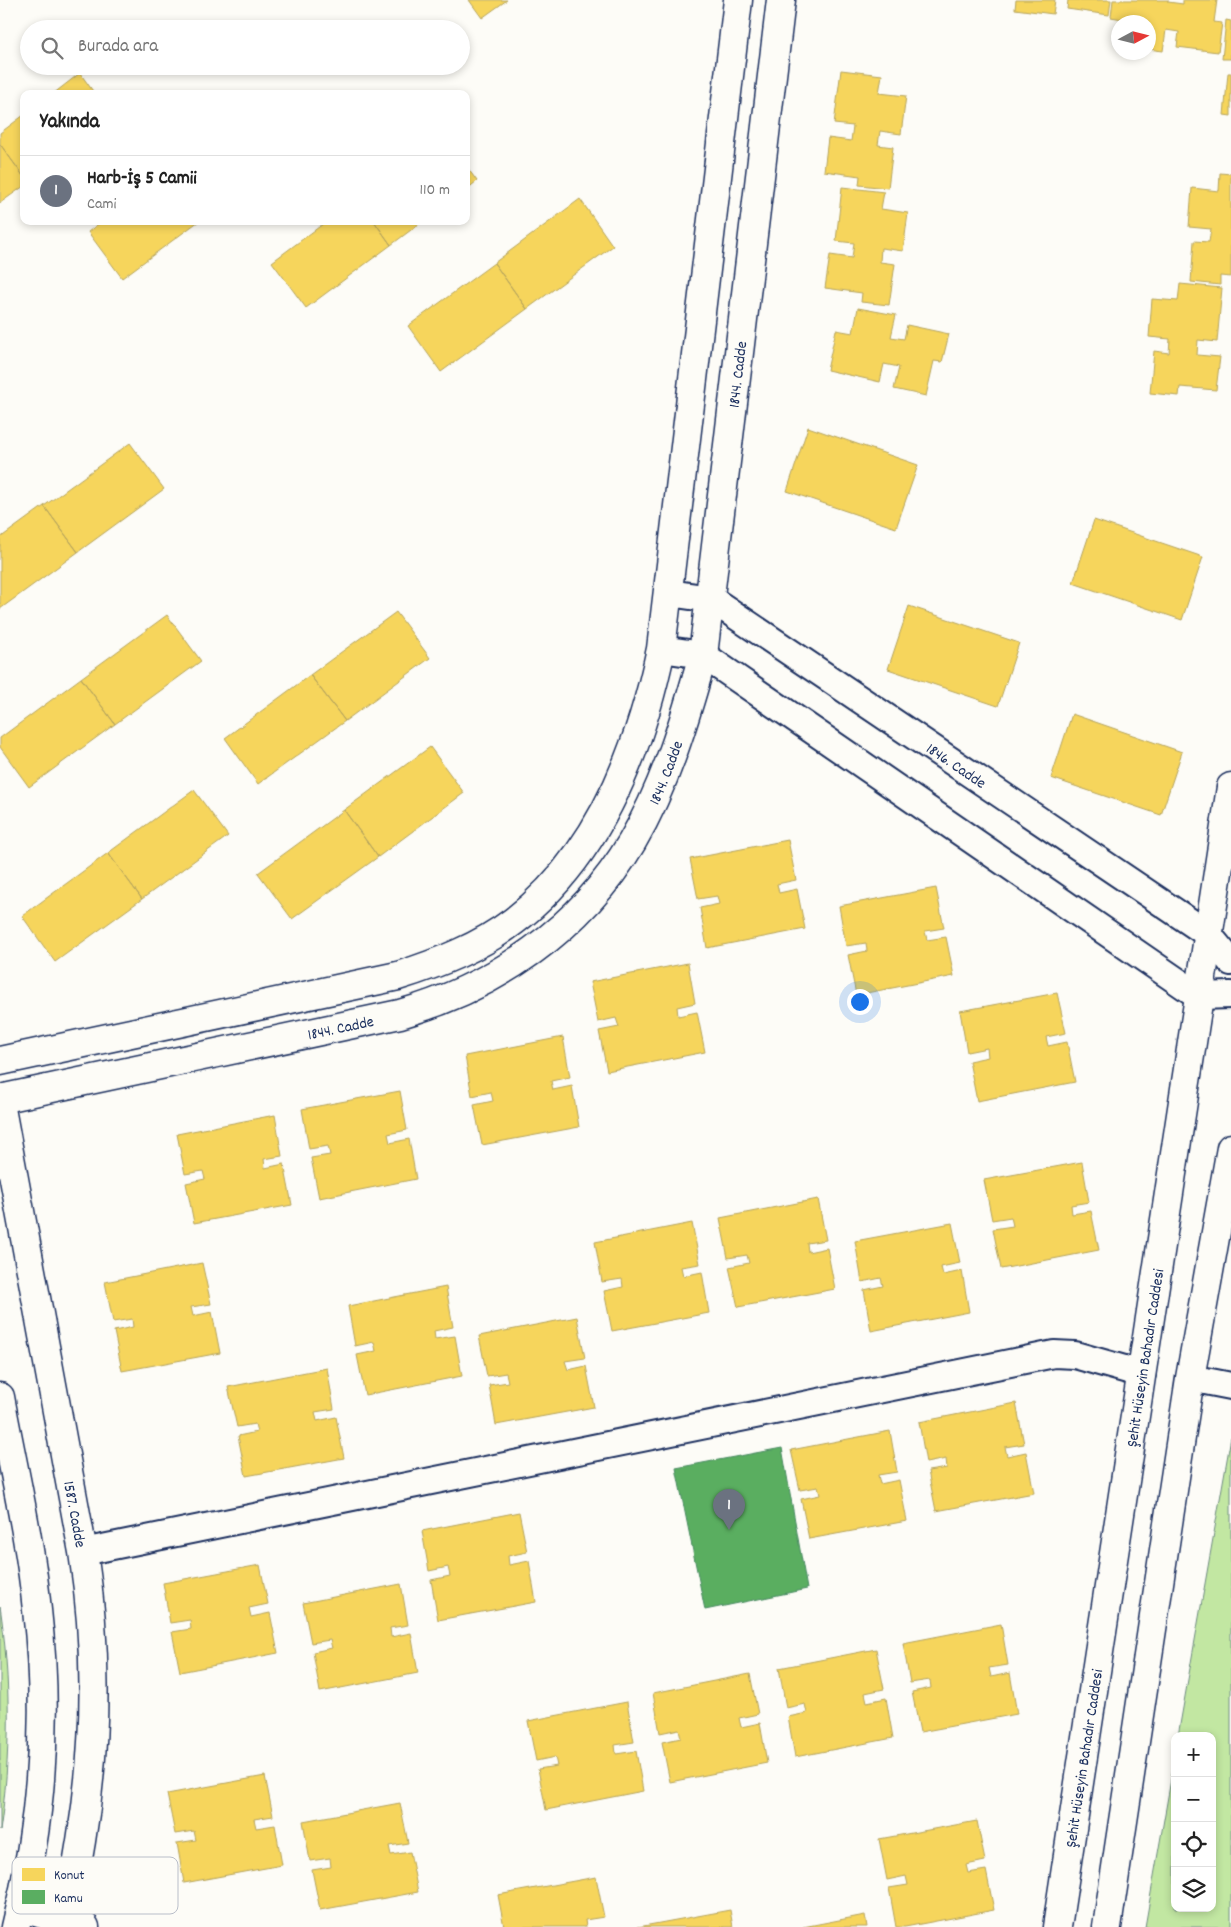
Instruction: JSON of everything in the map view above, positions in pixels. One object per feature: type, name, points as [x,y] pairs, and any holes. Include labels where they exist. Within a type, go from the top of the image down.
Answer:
[{"type":"street","points":[[0,1061],[398,976],[438,963],[473,947],[505,927],[535,904],[555,884],[589,838],[611,797],[641,726],[662,649],[738,0]]},
{"type":"street","name":"1844. Cadde","points":[[0,1101],[400,1014],[433,1004],[501,972],[535,950],[580,910],[613,870],[632,843],[670,762],[687,712],[703,655],[781,0]]},
{"type":"street","name":"1846. Cadde","points":[[669,593],[711,599],[1208,934],[1231,962]]},
{"type":"street","points":[[662,649],[703,655],[1199,996],[1231,995]]},
{"type":"street","name":"Şehit Hüseyin Bahadır Caddesi","points":[[1057,1927],[1231,786]]},
{"type":"street","name":"1587. Cadde","points":[[0,1101],[90,1597],[94,1664],[92,1749],[80,1857]]},
{"type":"street","points":[[1108,1927],[1190,1378],[1231,1148]]},
{"type":"street","points":[[83,1552],[1054,1354],[1074,1355],[1142,1374]]},
{"type":"street","points":[[1190,1378],[1231,1386]]},
{"type":"street","points":[[0,1397],[31,1564],[37,1610],[43,1689],[42,1764],[28,1857]]},
{"type":"street","points":[[18,1917],[72,1925]]},
{"type":"green space","points":[[1231,1437],[1231,1927],[1145,1927],[1171,1780],[1171,1912],[1216,1912],[1216,1732],[1179,1732]]},
{"type":"green space","points":[[0,1606],[8,1690],[8,1747],[0,1831]]},
{"type":"building: Konut","points":[[469,0],[507,0],[482,18]]},
{"type":"building: Konut","points":[[1016,0],[1055,0],[1053,14],[1015,9]]},
{"type":"building: Konut","points":[[1068,0],[1111,0],[1109,15],[1067,9]]},
{"type":"building: Konut","points":[[1113,0],[1168,0],[1168,2],[1183,4],[1183,0],[1217,0],[1214,22],[1222,23],[1218,52],[1177,47],[1179,32],[1166,30],[1163,51],[1156,50],[1156,15],[1111,15]]},
{"type":"building: Konut","points":[[1226,20],[1231,21],[1231,59],[1222,59]]},
{"type":"building: Konut","points":[[841,70],[882,75],[879,93],[906,96],[901,134],[880,131],[878,145],[893,147],[888,188],[859,185],[860,176],[824,171],[828,138],[851,141],[853,126],[834,124]]},
{"type":"building: Konut","points":[[1228,73],[1231,73],[1231,116],[1224,115]]},
{"type":"building: Konut","points":[[77,75],[81,75],[92,90],[58,90]]},
{"type":"building: Konut","points":[[20,118],[20,172],[0,144],[0,133]]},
{"type":"building: Konut","points":[[0,144],[20,172],[20,189],[0,203]]},
{"type":"building: Konut","points":[[470,171],[477,181],[470,187]]},
{"type":"building: Konut","points":[[1220,173],[1231,174],[1231,277],[1220,276],[1220,285],[1191,282],[1194,241],[1209,242],[1211,229],[1189,227],[1192,188],[1219,191]]},
{"type":"building: Konut","points":[[842,187],[884,192],[881,209],[908,213],[903,251],[881,248],[880,262],[895,264],[889,305],[861,302],[862,293],[825,288],[830,255],[852,258],[854,243],[836,241]]},
{"type":"building: Konut","points":[[580,199],[613,246],[527,309],[494,263]]},
{"type":"building: Konut","points":[[97,225],[194,225],[122,278],[88,232]]},
{"type":"building: Konut","points":[[322,225],[377,225],[391,245],[306,308],[272,262]]},
{"type":"building: Konut","points":[[377,225],[418,225],[391,245]]},
{"type":"building: Konut","points":[[494,263],[527,309],[441,372],[408,326]]},
{"type":"building: Konut","points":[[1180,284],[1222,288],[1217,342],[1198,340],[1197,355],[1220,357],[1216,390],[1180,387],[1179,396],[1150,393],[1154,351],[1169,353],[1170,339],[1149,337],[1152,299],[1178,301]]},
{"type":"building: Konut","points":[[858,308],[896,315],[891,337],[904,339],[907,325],[949,334],[942,362],[934,361],[926,396],[894,389],[899,367],[884,364],[880,382],[827,370],[836,330],[853,333]]},
{"type":"building: Konut","points":[[808,427],[918,465],[896,528],[787,491]]},
{"type":"building: Konut","points":[[130,443],[164,489],[78,552],[44,506]]},
{"type":"building: Konut","points":[[44,506],[78,552],[0,609],[0,538]]},
{"type":"building: Konut","points":[[1094,520],[1203,557],[1182,620],[1073,583]]},
{"type":"building: Konut","points":[[909,606],[1019,643],[998,706],[888,669]]},
{"type":"building: Konut","points":[[396,612],[430,658],[345,721],[310,675]]},
{"type":"building: Konut","points":[[167,615],[201,661],[115,724],[81,678]]},
{"type":"building: Konut","points":[[310,675],[345,721],[258,784],[225,738]]},
{"type":"building: Konut","points":[[81,678],[115,724],[29,787],[0,747],[0,738]]},
{"type":"building: Konut","points":[[1072,714],[1182,752],[1161,815],[1051,778]]},
{"type":"building: Konut","points":[[430,747],[464,793],[378,857],[344,810]]},
{"type":"building: Konut","points":[[194,790],[228,836],[142,899],[108,853]]},
{"type":"building: Konut","points":[[344,810],[378,857],[292,919],[258,873]]},
{"type":"building: Konut","points":[[788,840],[796,880],[777,884],[779,893],[797,889],[805,929],[707,948],[700,908],[719,904],[717,896],[698,899],[690,859]]},
{"type":"building: Konut","points":[[108,853],[142,899],[55,962],[22,916]]},
{"type":"building: Konut","points":[[936,888],[944,928],[925,931],[927,940],[946,937],[954,976],[856,995],[848,955],[867,951],[866,943],[846,946],[839,906]]},
{"type":"building: Konut","points":[[688,963],[695,1003],[677,1007],[678,1016],[697,1012],[705,1052],[607,1071],[599,1031],[619,1027],[616,1018],[598,1022],[590,982]]},
{"type":"building: Konut","points":[[1057,993],[1066,1033],[1046,1037],[1048,1046],[1067,1042],[1075,1082],[977,1101],[969,1061],[988,1057],[987,1048],[967,1052],[960,1011]]},
{"type":"building: Konut","points":[[563,1037],[570,1077],[551,1081],[553,1090],[572,1086],[579,1127],[482,1145],[474,1105],[493,1101],[491,1092],[472,1096],[465,1056]]},
{"type":"building: Konut","points":[[400,1091],[407,1130],[388,1134],[390,1143],[409,1139],[416,1179],[319,1198],[311,1158],[330,1155],[328,1146],[309,1149],[302,1109]]},
{"type":"building: Konut","points":[[275,1115],[282,1156],[264,1159],[265,1168],[284,1164],[292,1205],[194,1223],[186,1183],[205,1179],[203,1171],[185,1174],[177,1134]]},
{"type":"building: Konut","points":[[1082,1162],[1089,1202],[1071,1205],[1072,1214],[1091,1211],[1099,1250],[1001,1269],[993,1229],[1013,1226],[1011,1217],[992,1220],[984,1180]]},
{"type":"building: Konut","points":[[818,1199],[826,1240],[807,1243],[808,1252],[827,1248],[835,1289],[738,1307],[729,1267],[749,1263],[747,1255],[728,1258],[720,1218]]},
{"type":"building: Konut","points":[[692,1223],[700,1264],[681,1267],[683,1276],[702,1272],[709,1313],[612,1331],[604,1291],[623,1287],[622,1279],[602,1282],[595,1242]]},
{"type":"building: Konut","points":[[952,1223],[960,1263],[941,1267],[943,1275],[962,1271],[969,1312],[871,1331],[864,1290],[883,1286],[881,1278],[862,1282],[855,1241]]},
{"type":"building: Konut","points":[[202,1263],[211,1304],[191,1307],[193,1316],[212,1312],[220,1353],[122,1371],[114,1331],[133,1327],[132,1319],[113,1322],[105,1282]]},
{"type":"building: Konut","points":[[446,1287],[453,1327],[434,1331],[435,1339],[455,1336],[462,1376],[365,1395],[357,1355],[376,1351],[374,1342],[355,1346],[348,1306]]},
{"type":"building: Konut","points":[[577,1317],[585,1358],[565,1361],[568,1370],[586,1366],[594,1407],[496,1425],[489,1385],[508,1382],[506,1373],[487,1376],[479,1336]]},
{"type":"building: Konut","points":[[327,1368],[334,1409],[315,1412],[317,1421],[336,1417],[344,1458],[246,1476],[238,1436],[257,1432],[255,1424],[237,1427],[228,1387]]},
{"type":"building: Konut","points":[[1016,1403],[1024,1444],[1005,1447],[1007,1456],[1026,1452],[1034,1493],[936,1511],[928,1471],[947,1468],[946,1459],[926,1463],[919,1422]]},
{"type":"building: Konut","points":[[890,1431],[897,1472],[878,1475],[880,1484],[899,1480],[907,1521],[809,1539],[801,1499],[820,1495],[818,1487],[800,1490],[791,1450]]},
{"type":"building: Konut","points":[[519,1512],[527,1552],[508,1556],[509,1565],[529,1561],[536,1602],[438,1620],[431,1580],[450,1576],[448,1567],[429,1571],[422,1531]]},
{"type":"building: Konut","points":[[260,1565],[268,1604],[249,1608],[251,1617],[270,1613],[278,1653],[180,1672],[172,1632],[191,1629],[190,1620],[170,1623],[163,1583]]},
{"type":"building: Konut","points":[[401,1584],[408,1625],[390,1628],[391,1637],[411,1633],[418,1673],[320,1692],[313,1652],[332,1648],[330,1640],[311,1643],[303,1603]]},
{"type":"building: Konut","points":[[1001,1624],[1008,1665],[989,1668],[991,1677],[1010,1673],[1017,1714],[920,1732],[912,1692],[931,1688],[930,1680],[910,1683],[903,1643]]},
{"type":"building: Konut","points":[[876,1649],[884,1689],[865,1693],[867,1702],[886,1698],[893,1738],[795,1757],[788,1717],[807,1713],[805,1704],[786,1708],[779,1668]]},
{"type":"building: Konut","points":[[750,1674],[758,1714],[739,1718],[741,1727],[760,1723],[767,1763],[670,1782],[662,1742],[681,1738],[679,1729],[660,1733],[653,1693]]},
{"type":"building: Konut","points":[[627,1702],[634,1742],[615,1745],[616,1754],[636,1751],[643,1791],[546,1810],[538,1769],[557,1766],[555,1757],[536,1761],[528,1721]]},
{"type":"building: Konut","points":[[265,1776],[273,1816],[254,1819],[256,1828],[275,1825],[282,1865],[184,1883],[177,1843],[196,1840],[194,1831],[175,1834],[167,1794]]},
{"type":"building: Konut","points":[[400,1803],[408,1843],[389,1846],[391,1855],[410,1852],[418,1892],[320,1910],[312,1870],[331,1867],[330,1858],[310,1861],[303,1821]]},
{"type":"building: Konut","points":[[977,1821],[985,1861],[966,1865],[968,1873],[986,1870],[994,1910],[905,1927],[896,1927],[889,1888],[908,1885],[906,1876],[887,1880],[879,1839]]},
{"type":"building: Konut","points":[[596,1877],[604,1917],[585,1920],[586,1927],[504,1927],[498,1895]]},
{"type":"building: Konut","points":[[730,1910],[733,1927],[638,1927]]},
{"type":"building: Konut","points":[[865,1915],[867,1927],[803,1927]]},
{"type":"building: Kamu","points":[[782,1448],[807,1589],[705,1610],[676,1468]]},
{"type":"place","name":"Harb-İş 5 Camii","points":[[729,1530]]}]
